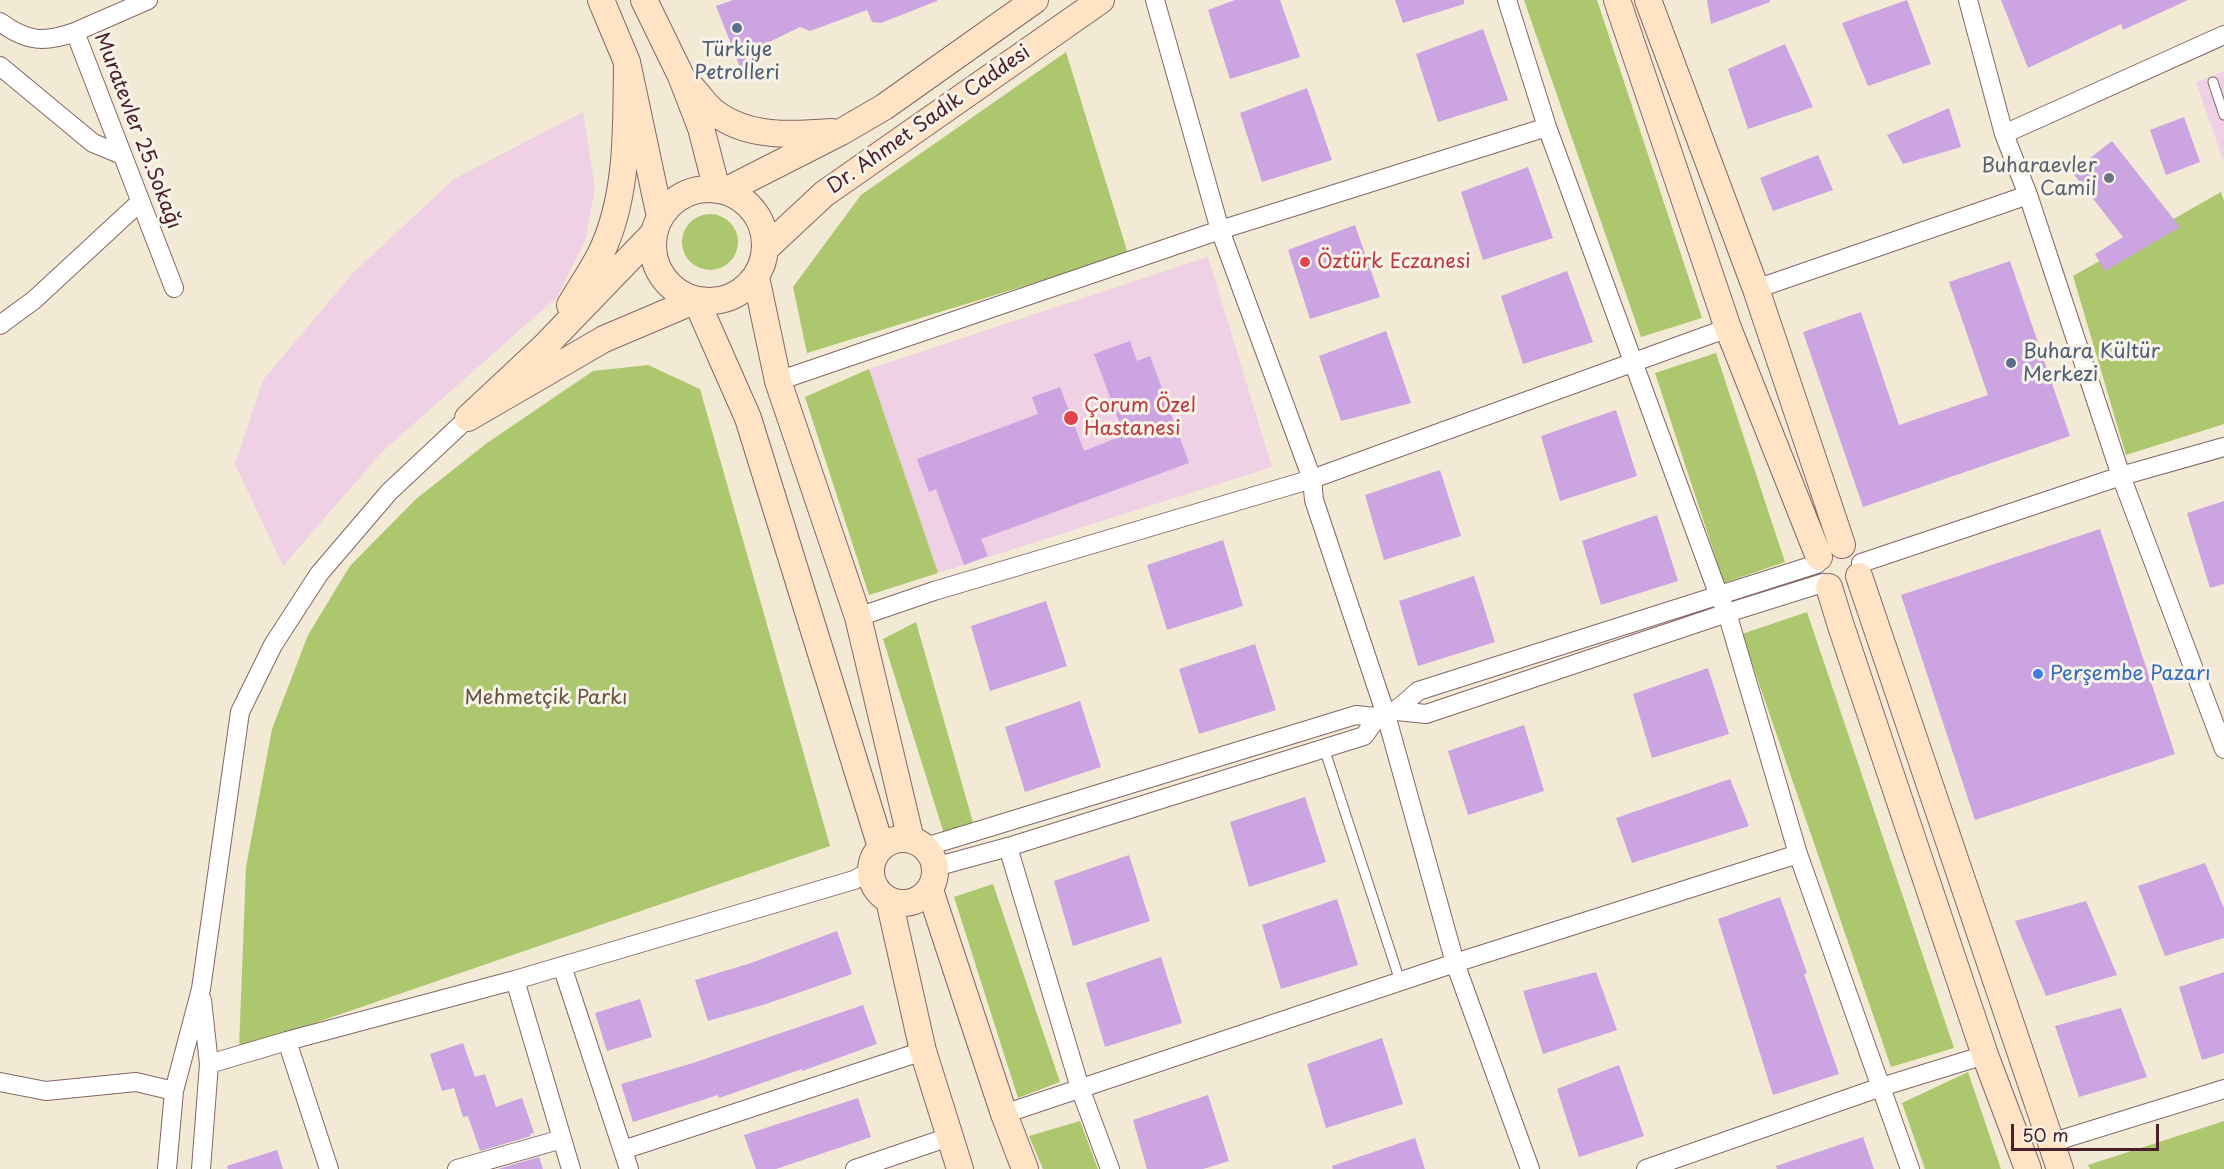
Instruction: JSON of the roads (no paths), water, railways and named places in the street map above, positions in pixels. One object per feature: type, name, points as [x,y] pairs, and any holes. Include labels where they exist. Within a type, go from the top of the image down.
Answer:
[{"type":"street","points":[[75,32],[148,0]]},
{"type":"street","points":[[167,1169],[174,1091],[201,989],[240,712],[273,645],[318,574],[389,492],[545,346],[657,225],[669,206],[685,195],[704,189],[721,191],[738,198],[750,207],[759,219],[764,234],[765,249],[762,263],[756,277],[744,289],[730,298],[713,302],[696,300],[676,291],[661,276],[652,247],[657,225],[627,62],[601,0]]},
{"type":"street","points":[[644,0],[681,76],[701,128],[721,191]]},
{"type":"street","points":[[721,191],[841,132],[884,107],[1035,0]]},
{"type":"street","name":"Dr. Ahmet Sadık Caddesi","points":[[765,249],[824,194],[1101,0]]},
{"type":"street","points":[[1155,0],[1220,230],[1312,479],[1314,500],[1386,715],[1455,963],[1530,1169]]},
{"type":"street","points":[[1507,0],[1547,127],[1727,613],[1798,854],[1910,1169]]},
{"type":"street","points":[[1617,0],[1728,328],[1822,572],[1985,1055],[2028,1169]]},
{"type":"street","points":[[1648,0],[1756,289],[1842,545]]},
{"type":"street","points":[[1968,0],[2004,134],[2028,195],[2121,476],[2224,749]]},
{"type":"street","name":"Muratevler 25.Sokağı","points":[[0,22],[12,31],[39,40],[55,39],[75,32],[174,288]]},
{"type":"street","points":[[2004,134],[2224,35]]},
{"type":"street","points":[[545,346],[601,253],[616,209],[626,149],[627,62]]},
{"type":"street","points":[[0,66],[93,143],[122,155]]},
{"type":"street","points":[[681,76],[714,112],[735,124],[763,133],[841,132]]},
{"type":"street","points":[[778,381],[1220,230],[1547,127]]},
{"type":"street","points":[[1756,289],[2028,195]]},
{"type":"street","points":[[0,325],[34,300],[140,202]]},
{"type":"street","points":[[756,277],[778,381],[858,617],[925,861],[1005,1114],[1025,1169]]},
{"type":"street","points":[[468,418],[604,339],[696,300]]},
{"type":"street","points":[[696,300],[748,418],[881,847]]},
{"type":"street","points":[[858,617],[934,591],[1312,479],[1728,328]]},
{"type":"street","points":[[1822,572],[1843,588],[1849,586],[1860,569],[2121,476],[2224,447]]},
{"type":"street","points":[[1822,572],[1828,547],[1842,545],[1854,551],[2060,1169]]},
{"type":"street","points":[[925,861],[924,895],[911,902],[896,903],[875,888],[871,871],[873,858],[881,847],[895,840],[925,861],[1008,847],[1364,736],[1386,715],[1418,692],[1719,596],[1822,572]]},
{"type":"street","points":[[925,861],[1356,715],[1426,714],[1727,613],[1822,572]]},
{"type":"street","points":[[1008,847],[1080,1088],[1110,1169]]},
{"type":"street","points":[[1005,1114],[1400,981],[1798,854]]},
{"type":"street","points":[[209,1064],[515,980],[854,880],[871,871]]},
{"type":"street","points":[[889,900],[923,1051],[960,1169]]},
{"type":"street","points":[[562,966],[629,1169]]},
{"type":"street","points":[[515,980],[571,1169]]},
{"type":"street","points":[[201,989],[209,1064],[201,1169]]},
{"type":"street","points":[[288,1041],[329,1169]]},
{"type":"street","points":[[623,1150],[923,1051]]},
{"type":"street","points":[[1646,1169],[1881,1088],[1985,1055]]},
{"type":"street","points":[[0,1083],[46,1091],[136,1082],[174,1091]]},
{"type":"street","points":[[2050,1143],[2224,1089]]},
{"type":"street","points":[[855,1169],[949,1137]]},
{"type":"street","points":[[457,1169],[562,1138]]},
{"type":"lane","points":[[2213,82],[2224,115]]},
{"type":"lane","points":[[1324,748],[1400,981]]},
{"type":"place","name":"Türkiye Petrolleri","points":[[737,28]]},
{"type":"place","name":"Buharaevler Camiİ","points":[[2109,178]]},
{"type":"place","name":"Öztürk Eczanesi","points":[[1305,262]]},
{"type":"place","name":"Buhara Kültür Merkezi","points":[[2011,363]]},
{"type":"place","name":"Çorum Özel Hastanesi","points":[[1071,418]]},
{"type":"place","name":"Perşembe Pazarı","points":[[2038,674]]},
{"type":"park label","name":"Mehmetçik Parkı","points":[[546,698]]}]
